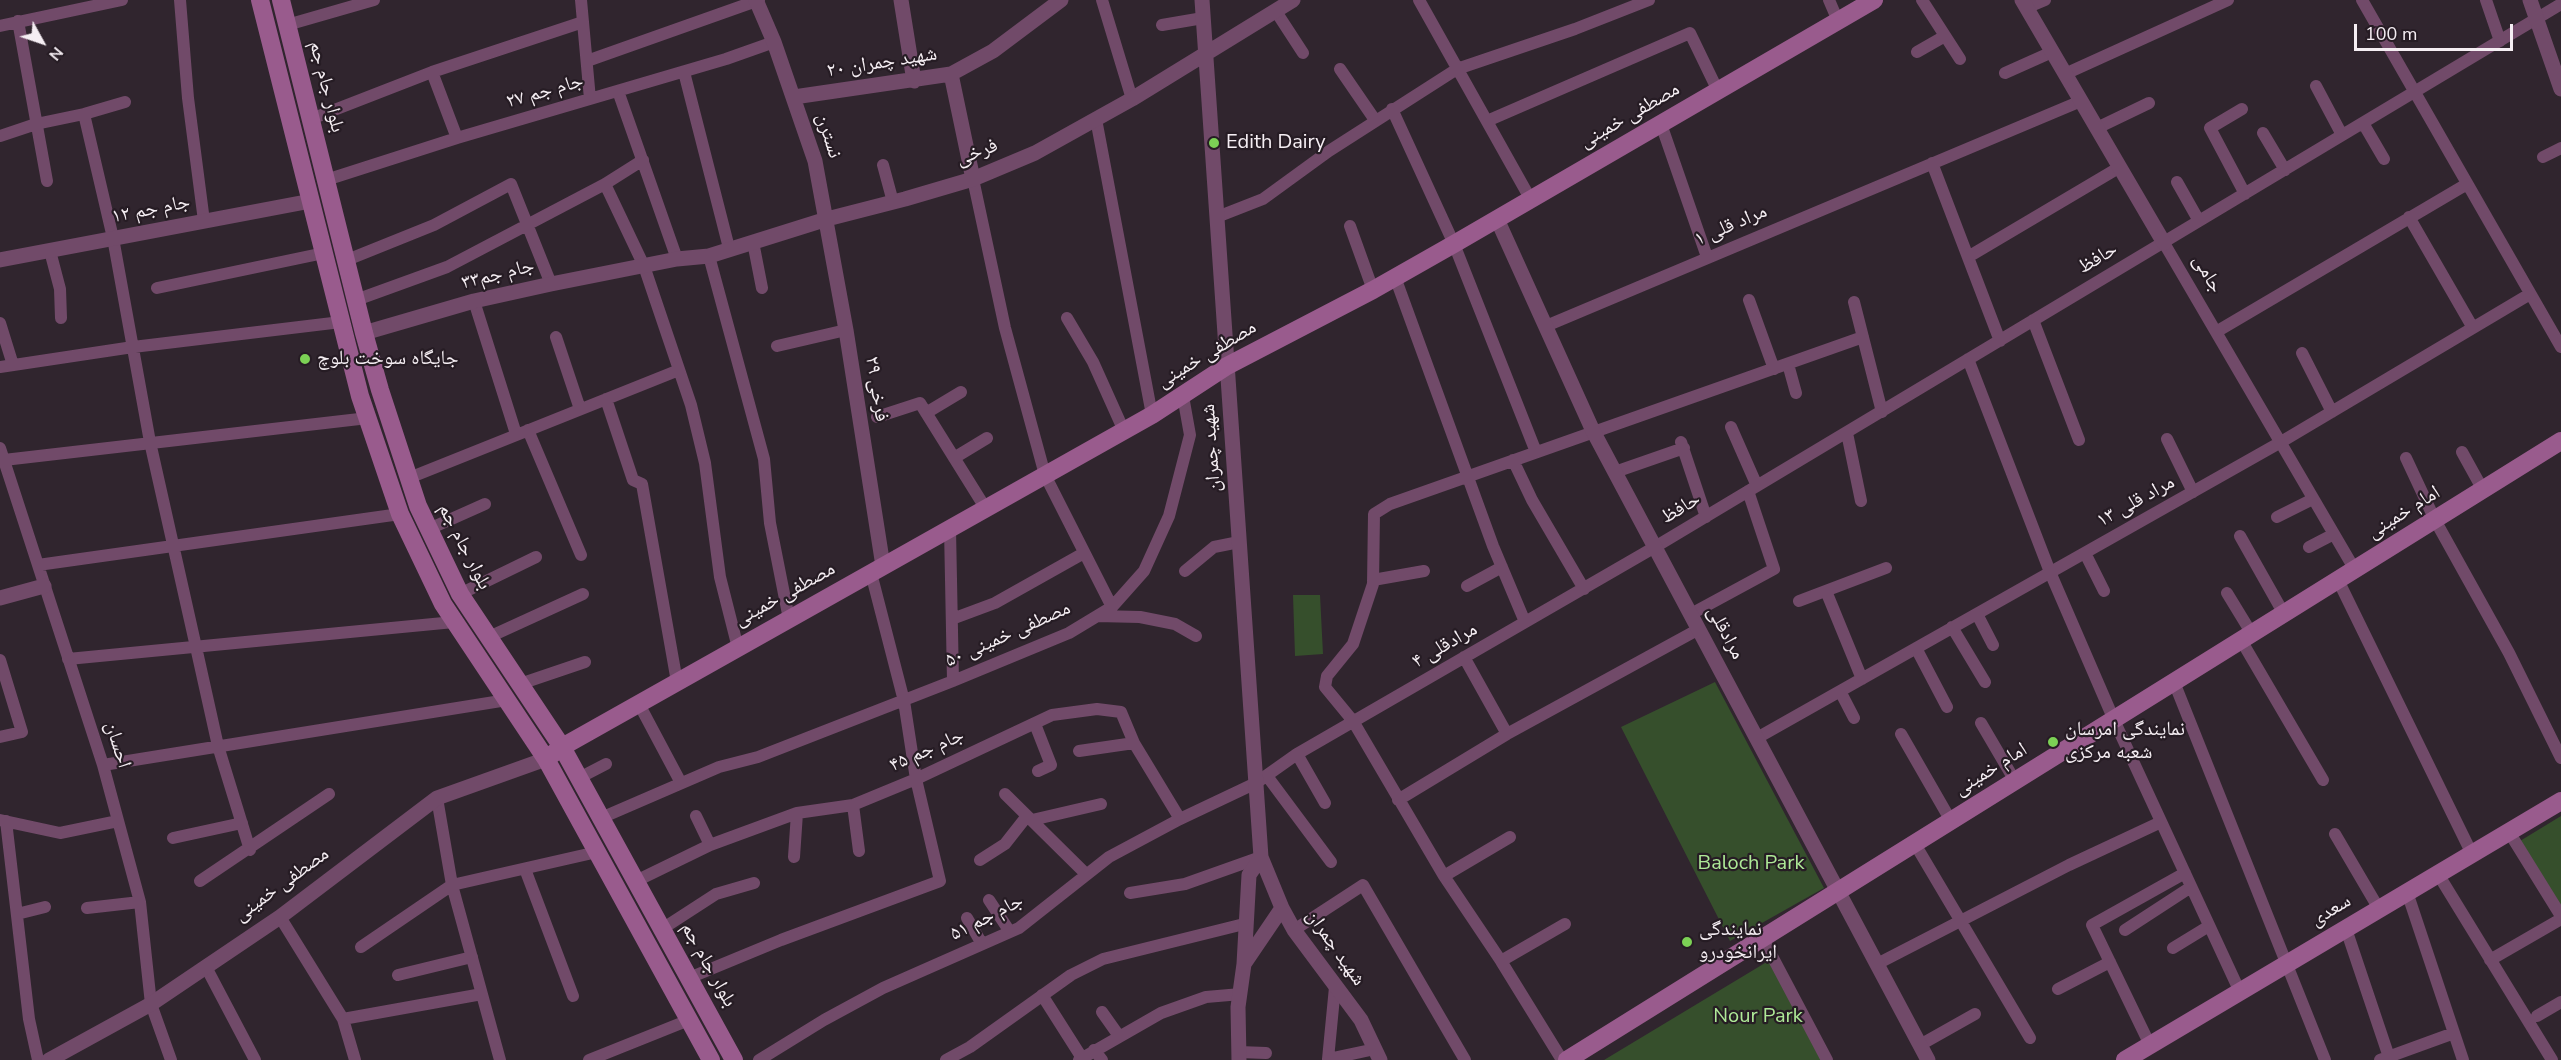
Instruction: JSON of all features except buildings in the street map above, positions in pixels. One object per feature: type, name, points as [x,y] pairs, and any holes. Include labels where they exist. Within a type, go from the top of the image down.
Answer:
[{"type":"main road","points":[[260,0],[341,322],[368,418],[400,514],[442,604],[546,759],[689,1020],[708,1059]]},
{"type":"main road","name":"بلوار جام جم","points":[[281,0],[364,333],[418,506],[460,594],[562,747],[734,1060]]},
{"type":"main road","name":"مصطفی خمینی","points":[[546,759],[562,747],[1152,415],[1227,366],[1372,290],[1531,200],[1874,0]]},
{"type":"main road","name":"امام خمینی","points":[[1567,1060],[2561,441]]},
{"type":"main road","points":[[400,514],[418,506]]},
{"type":"main road","name":"سعدی","points":[[2125,1060],[2146,1052],[2240,992],[2561,801]]},
{"type":"street","points":[[0,26],[122,0]]},
{"type":"street","points":[[180,0],[188,99],[204,221]]},
{"type":"street","points":[[287,25],[374,0]]},
{"type":"street","points":[[581,0],[590,99]]},
{"type":"street","points":[[587,61],[757,0]]},
{"type":"street","name":"نسترن","points":[[757,0],[794,97],[815,161],[826,219]]},
{"type":"street","points":[[901,0],[914,81]]},
{"type":"street","points":[[1102,0],[1132,99]]},
{"type":"street","name":"شهید چمران","points":[[1202,0],[1239,542],[1261,779],[1261,857],[1282,908],[1294,930],[1361,1020],[1378,1054]]},
{"type":"street","name":"فرخی","points":[[644,266],[709,256],[826,219],[973,179],[1035,153],[1132,99],[1293,0]]},
{"type":"street","points":[[1419,0],[1531,200]]},
{"type":"street","points":[[1217,217],[1263,199],[1375,120],[1457,69],[1575,29],[1649,0]]},
{"type":"street","points":[[1829,0],[1838,21]]},
{"type":"street","points":[[1922,0],[1960,59]]},
{"type":"street","points":[[2024,4],[2045,0]]},
{"type":"street","points":[[2065,74],[2228,0]]},
{"type":"street","points":[[2361,0],[2561,347]]},
{"type":"street","points":[[2486,0],[2500,41]]},
{"type":"street","points":[[2530,0],[2561,89]]},
{"type":"street","name":"شهید چمران ۲۰","points":[[794,97],[951,74],[993,51],[1059,1]]},
{"type":"street","name":"جامی","points":[[2024,4],[2355,570]]},
{"type":"street","name":"حافظ","points":[[1655,547],[2561,4]]},
{"type":"street","points":[[1275,10],[1303,53]]},
{"type":"street","points":[[1162,25],[1203,18]]},
{"type":"street","points":[[18,21],[47,181]]},
{"type":"street","points":[[311,119],[432,72],[583,22]]},
{"type":"street","points":[[1487,121],[1690,33],[1718,90]]},
{"type":"street","points":[[1917,52],[1945,36]]},
{"type":"street","name":"جام جم ۲۷","points":[[326,180],[457,138],[684,72],[774,42]]},
{"type":"street","points":[[2005,73],[2052,52]]},
{"type":"street","points":[[1340,69],[1375,120]]},
{"type":"street","points":[[432,72],[457,138]]},
{"type":"street","points":[[684,72],[729,248]]},
{"type":"street","points":[[951,74],[1005,328],[1045,475],[1112,607]]},
{"type":"street","points":[[2316,86],[2342,135]]},
{"type":"street","points":[[618,91],[677,260]]},
{"type":"street","name":"مراد قلی ۱","points":[[1546,326],[2081,101]]},
{"type":"street","points":[[0,136],[36,124],[84,114],[125,102]]},
{"type":"street","points":[[2097,128],[2149,104]]},
{"type":"street","points":[[1392,109],[1454,244],[1536,452]]},
{"type":"street","points":[[2242,109],[2210,128],[2245,194]]},
{"type":"street","points":[[84,114],[113,238],[150,442],[218,746],[250,850]]},
{"type":"street","points":[[1096,119],[1152,415]]},
{"type":"street","points":[[2363,123],[2384,159]]},
{"type":"street","points":[[1661,124],[1707,257]]},
{"type":"street","points":[[2264,133],[2285,170]]},
{"type":"street","points":[[2543,157],[2561,148]]},
{"type":"street","points":[[356,300],[447,267],[605,184],[643,160]]},
{"type":"street","points":[[1932,163],[2000,341]]},
{"type":"street","points":[[883,165],[893,202]]},
{"type":"street","points":[[1968,257],[2120,167]]},
{"type":"street","points":[[2177,182],[2199,221]]},
{"type":"street","points":[[346,260],[434,225],[511,184],[551,284]]},
{"type":"street","points":[[605,184],[644,266],[691,405],[705,463],[720,577],[738,648]]},
{"type":"street","points":[[2216,332],[2467,184]]},
{"type":"street","name":"جام جم ۱۲","points":[[0,260],[311,201]]},
{"type":"street","points":[[2409,217],[2473,328]]},
{"type":"street","name":"فرخی ۲۹","points":[[826,219],[846,330],[877,570]]},
{"type":"street","name":"مرادقلی","points":[[1497,219],[1593,431],[1928,1060]]},
{"type":"street","points":[[1350,226],[1372,290]]},
{"type":"street","points":[[753,242],[762,288]]},
{"type":"street","points":[[50,250],[60,289],[61,318]]},
{"type":"street","points":[[157,288],[324,254]]},
{"type":"street","points":[[709,256],[764,459],[770,523],[789,619]]},
{"type":"street","name":"جام جم۳۳","points":[[364,333],[474,301],[644,266]]},
{"type":"street","points":[[1395,277],[1502,567],[1526,622]]},
{"type":"street","name":"مراد قلی ۱۳","points":[[1757,738],[2281,442],[2530,294]]},
{"type":"street","points":[[1749,300],[1774,369]]},
{"type":"street","points":[[474,301],[522,432],[581,555]]},
{"type":"street","points":[[1854,302],[1882,411]]},
{"type":"street","points":[[1067,318],[1093,362],[1125,430]]},
{"type":"street","points":[[2033,320],[2079,440]]},
{"type":"street","points":[[0,323],[6,366],[133,347],[341,322]]},
{"type":"street","points":[[777,346],[846,330]]},
{"type":"street","points":[[556,337],[580,409]]},
{"type":"street","points":[[1562,1060],[1501,961],[1444,876],[1353,721],[1325,687],[1327,676],[1353,644],[1373,580],[1374,514],[1390,504],[1863,337]]},
{"type":"street","points":[[2302,354],[2332,412]]},
{"type":"street","points":[[1968,359],[2050,572],[2114,720],[2240,992]]},
{"type":"street","points":[[1788,364],[1796,393]]},
{"type":"street","points":[[409,478],[679,370]]},
{"type":"street","points":[[926,412],[961,392]]},
{"type":"street","name":"مصطفی خمینی ۵۰","points":[[601,818],[719,767],[758,758],[953,681],[1069,633],[1112,607],[1144,571],[1169,516],[1190,435],[1183,396]]},
{"type":"street","points":[[606,399],[633,480],[642,484],[677,682]]},
{"type":"street","points":[[877,417],[920,403],[986,509]]},
{"type":"street","points":[[2,454],[150,442],[368,418]]},
{"type":"street","points":[[1691,614],[1774,569],[1753,489],[1731,427]]},
{"type":"street","points":[[1846,433],[1861,501]]},
{"type":"street","points":[[954,458],[987,438]]},
{"type":"street","points":[[2167,439],[2193,492]]},
{"type":"street","points":[[1615,472],[1682,445],[1706,517]]},
{"type":"street","points":[[2462,452],[2483,490]]},
{"type":"street","name":"احسان","points":[[2,454],[103,765],[140,902],[151,1004],[171,1060]]},
{"type":"street","points":[[2406,458],[2435,520],[2509,654],[2561,758]]},
{"type":"street","points":[[1513,460],[1532,500],[1584,589]]},
{"type":"street","points":[[2277,517],[2313,499]]},
{"type":"street","points":[[429,529],[485,504]]},
{"type":"street","points":[[38,565],[400,514]]},
{"type":"street","points":[[950,529],[953,681]]},
{"type":"street","points":[[2309,547],[2334,534]]},
{"type":"street","points":[[2240,536],[2284,614]]},
{"type":"street","points":[[1185,571],[1214,547],[1239,542]]},
{"type":"street","name":"مرادقلی ۴","points":[[1261,779],[1297,754],[1353,721],[1655,547]]},
{"type":"street","points":[[952,619],[995,603],[1084,552]]},
{"type":"street","points":[[2085,553],[2104,591]]},
{"type":"street","points":[[460,594],[536,557]]},
{"type":"street","points":[[1467,586],[1502,567]]},
{"type":"street","points":[[1799,601],[1886,568]]},
{"type":"street","points":[[689,978],[781,940],[939,881],[916,779],[904,701],[877,570]]},
{"type":"street","points":[[1373,580],[1424,572]]},
{"type":"street","points":[[2338,580],[2472,854]]},
{"type":"street","points":[[0,598],[44,586]]},
{"type":"street","points":[[1826,591],[1862,679]]},
{"type":"street","points":[[2227,593],[2247,637],[2323,780]]},
{"type":"street","points":[[489,637],[583,594]]},
{"type":"street","points":[[1977,614],[1993,645]]},
{"type":"street","points":[[1097,616],[1140,617],[1175,624],[1196,636]]},
{"type":"street","points":[[68,659],[454,622]]},
{"type":"street","points":[[1953,627],[1984,682]]},
{"type":"street","points":[[1398,800],[1506,734],[1699,629]]},
{"type":"street","points":[[1916,648],[1947,707]]},
{"type":"street","points":[[1464,657],[1506,734]]},
{"type":"street","points":[[0,660],[22,732],[0,737]]},
{"type":"street","points":[[520,684],[585,663]]},
{"type":"street","points":[[2174,682],[2325,1060]]},
{"type":"street","points":[[1840,691],[1854,718]]},
{"type":"street","points":[[103,765],[507,700]]},
{"type":"street","points":[[639,704],[681,783]]},
{"type":"street","name":"جام جم ۴۵","points":[[636,881],[710,845],[797,813],[853,805],[916,779],[1052,715],[1097,709],[1121,712],[1134,743],[1180,819]]},
{"type":"street","points":[[1035,723],[1051,765],[1038,771]]},
{"type":"street","points":[[1981,723],[2015,781]]},
{"type":"street","points":[[1900,734],[1951,821]]},
{"type":"street","points":[[1079,751],[1134,743]]},
{"type":"street","points":[[1297,754],[1325,803]]},
{"type":"street","name":"مصطفی خمینی","points":[[49,1060],[151,1004],[207,967],[280,917],[437,798],[546,759]]},
{"type":"street","points":[[579,778],[606,764]]},
{"type":"street","points":[[1261,779],[1331,862]]},
{"type":"street","name":"جام جم ۵۱","points":[[759,1060],[824,1020],[883,988],[1010,932],[1042,912],[1109,857],[1261,779]]},
{"type":"street","points":[[200,881],[250,850],[329,794]]},
{"type":"street","points":[[1005,794],[1086,874]]},
{"type":"street","points":[[437,798],[452,885],[500,1060]]},
{"type":"street","points":[[980,860],[1005,844],[1029,818],[1101,804]]},
{"type":"street","points":[[853,805],[859,851]]},
{"type":"street","points":[[794,857],[797,813]]},
{"type":"street","points":[[696,816],[710,845]]},
{"type":"street","points":[[38,1060],[29,1019],[3,820],[60,833],[118,821]]},
{"type":"street","points":[[1877,964],[2069,865],[2161,822]]},
{"type":"street","points":[[173,838],[242,823]]},
{"type":"street","points":[[2490,960],[2561,917],[2509,832]]},
{"type":"street","points":[[2335,834],[2379,909]]},
{"type":"street","points":[[1444,876],[1510,837]]},
{"type":"street","points":[[1915,844],[2030,1038]]},
{"type":"street","points":[[361,947],[452,885],[597,852]]},
{"type":"street","points":[[1130,893],[1185,884],[1261,857]]},
{"type":"street","points":[[1261,857],[1248,875],[1244,964],[1240,994],[1239,1056],[1266,1053]]},
{"type":"street","points":[[525,869],[573,996]]},
{"type":"street","points":[[2146,1052],[2110,962],[2092,925],[2185,873]]},
{"type":"street","points":[[2438,874],[2552,1060]]},
{"type":"street","points":[[662,929],[716,894],[754,883]]},
{"type":"street","points":[[1294,930],[1363,885],[1465,1060]]},
{"type":"street","points":[[2125,930],[2191,887]]},
{"type":"street","points":[[2407,892],[2463,1060]]},
{"type":"street","points":[[989,900],[1010,932]]},
{"type":"street","points":[[87,908],[140,902]]},
{"type":"street","points":[[17,914],[45,907]]},
{"type":"street","points":[[1244,964],[1282,908]]},
{"type":"street","points":[[280,917],[343,1019],[355,1060]]},
{"type":"street","points":[[967,918],[982,944]]},
{"type":"street","points":[[946,1060],[970,1047],[1071,975],[1103,959],[1245,924]]},
{"type":"street","points":[[1501,961],[1565,924]]},
{"type":"street","points":[[2174,948],[2209,926]]},
{"type":"street","points":[[2346,929],[2385,1058],[2454,1033]]},
{"type":"street","points":[[1763,939],[1827,1060]]},
{"type":"street","points":[[398,975],[472,957]]},
{"type":"street","points":[[2058,989],[2110,962]]},
{"type":"street","points":[[207,967],[255,1060]]},
{"type":"street","points":[[1335,987],[1328,1059],[1378,1054]]},
{"type":"street","points":[[343,1019],[482,994]]},
{"type":"street","points":[[1042,995],[1081,1059],[1098,1055],[1119,1036],[1161,1013],[1206,997],[1240,994]]},
{"type":"street","points":[[2537,1016],[2561,1002]]},
{"type":"street","points":[[1102,1012],[1119,1036]]},
{"type":"street","points":[[1920,1045],[1975,1014]]},
{"type":"street","points":[[589,1060],[689,1020]]},
{"type":"green space","points":[[1293,595],[1320,595],[1323,654],[1295,656]]},
{"type":"green space","name":"Baloch Park","points":[[1715,682],[1824,888],[1730,941],[1621,727]]},
{"type":"green space","points":[[2561,816],[2561,906],[2520,841]]},
{"type":"green space","name":"Nour Park","points":[[1775,957],[1830,1060],[1604,1060]]},
{"type":"place","name":"Edith Dairy","points":[[1214,143]]},
{"type":"place","name":"جایگاه سوخت بلوچ","points":[[305,359]]},
{"type":"place","name":"نمایندگی امرسان شعبه مرکزی","points":[[2053,742]]},
{"type":"place","name":"نمایندگی ایرانخودرو","points":[[1687,942]]}]
